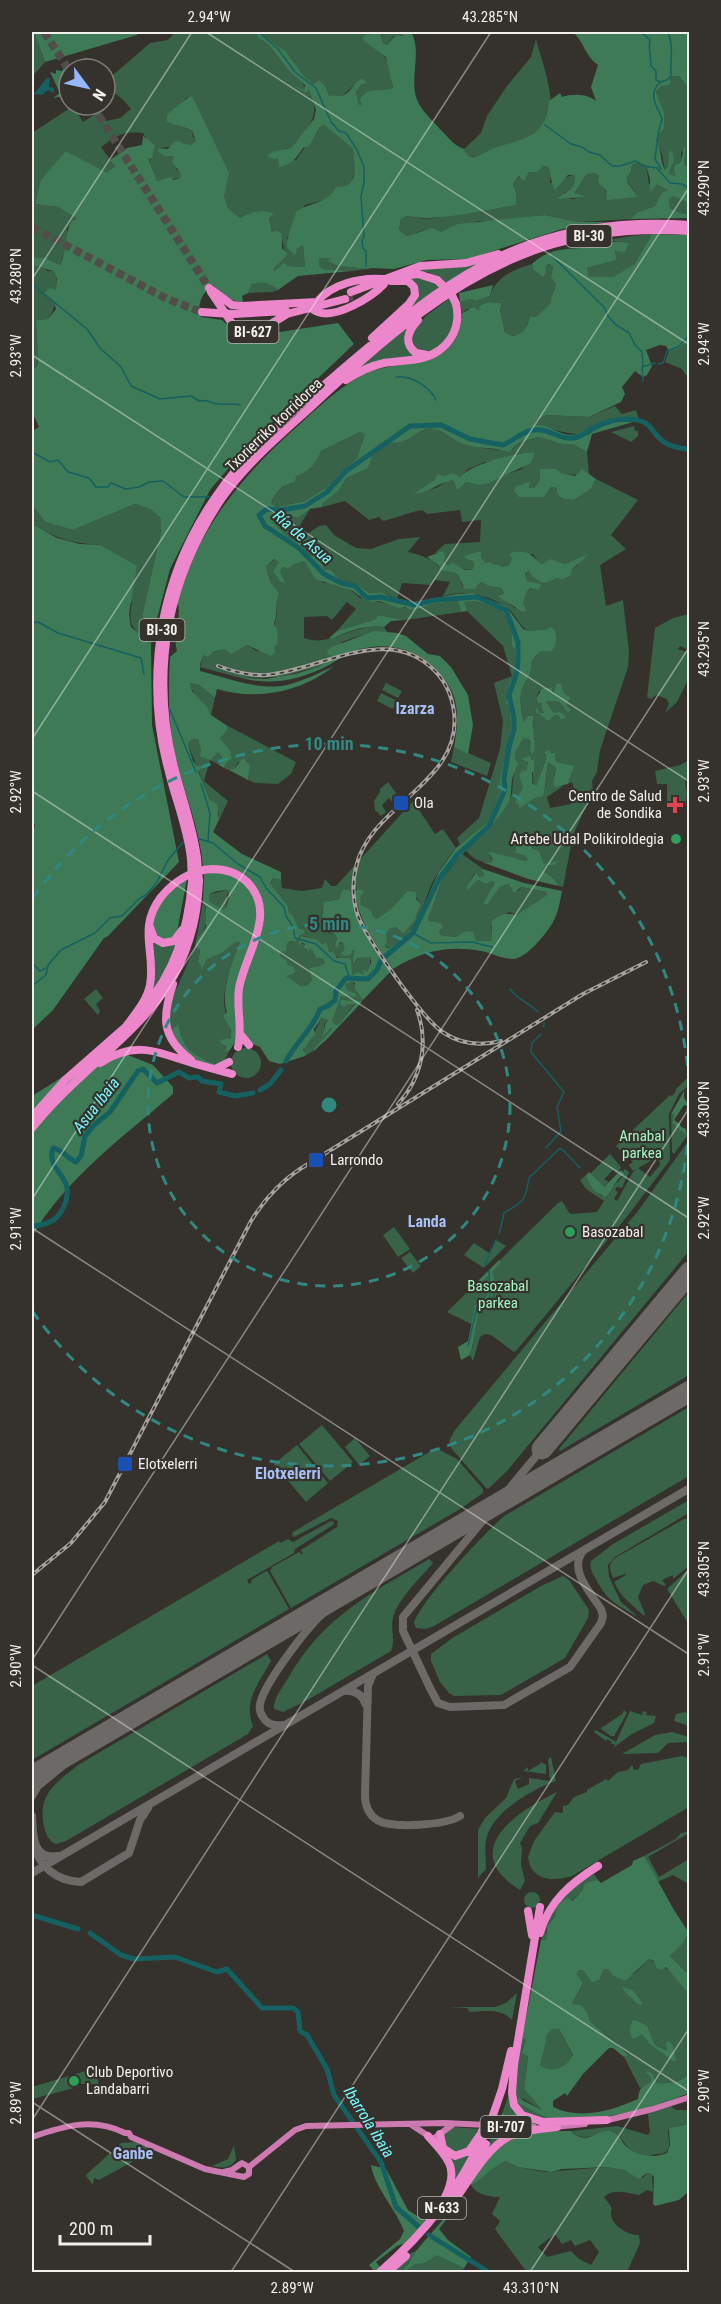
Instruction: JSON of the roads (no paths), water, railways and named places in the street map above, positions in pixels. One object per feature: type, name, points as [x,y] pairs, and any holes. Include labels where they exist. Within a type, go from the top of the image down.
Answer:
[{"type":"highway","name":"Txorierriko korridorea","points":[[183,809],[166,760],[159,718],[157,672],[162,628],[173,584],[188,545],[211,504],[239,466],[321,388],[434,295],[480,266],[528,245],[565,234],[599,228],[690,225]]},
{"type":"highway","name":"Txorierriko korridorea","points":[[32,1128],[76,1080],[144,1018],[163,995],[180,965],[194,921],[195,881],[170,749],[164,687],[167,636],[179,586],[204,528],[230,488],[264,450],[331,388],[401,329],[445,296],[480,275],[540,249],[600,234],[652,226],[690,231]]},
{"type":"highway","points":[[353,293],[420,266],[473,261],[528,245]]},
{"type":"highway","points":[[315,305],[317,312],[335,312],[365,301],[387,280],[418,274],[437,280],[452,293],[456,304],[458,315],[455,330],[444,346],[418,359],[370,367],[331,388]]},
{"type":"highway","points":[[315,305],[324,294],[354,282],[373,278],[404,281],[411,283],[415,290],[413,299],[337,369],[321,388]]},
{"type":"highway","name":"BI-627","points":[[209,288],[232,305],[315,305],[281,317],[261,330],[247,332],[233,326],[209,288]]},
{"type":"highway","points":[[432,354],[420,355],[413,351],[408,342],[408,333],[416,322],[445,296]]},
{"type":"highway","points":[[202,312],[234,314],[291,311],[342,297]]},
{"type":"highway","points":[[127,1025],[139,1009],[149,987],[148,932],[154,908],[167,890],[180,879],[211,869],[227,871],[241,877],[250,885],[259,901],[261,919],[239,988],[238,1047]]},
{"type":"highway","name":"Txorierriko korridorea","points":[[32,1117],[70,1075],[148,1004],[166,977],[178,952],[195,881]]},
{"type":"highway","points":[[150,922],[154,938],[159,942],[167,943],[179,937],[188,916]]},
{"type":"highway","points":[[180,965],[166,1006],[166,1024],[175,1046],[195,1063]]},
{"type":"highway","points":[[240,1033],[249,1045]]},
{"type":"highway","points":[[76,1080],[111,1056],[132,1049],[155,1050],[232,1074]]},
{"type":"highway","points":[[204,1067],[220,1068],[229,1062]]},
{"type":"highway","points":[[511,2064],[534,1954],[545,1917],[569,1885],[598,1866]]},
{"type":"highway","points":[[534,1954],[540,1908]]},
{"type":"highway","points":[[528,1911],[532,1929],[531,1948],[511,2064],[512,2100],[522,2115],[543,2122],[607,2120]]},
{"type":"highway","name":"N-633","points":[[492,2121],[511,2064]]},
{"type":"highway","name":"N-633","points":[[380,2272],[405,2250],[443,2208],[472,2162],[492,2121],[511,2064]]},
{"type":"highway","points":[[443,2215],[463,2191],[489,2152],[500,2142],[521,2133],[557,2127]]},
{"type":"highway","points":[[441,2133],[443,2148],[452,2155],[460,2156],[469,2151],[487,2131]]},
{"type":"highway","name":"N-633","points":[[388,2272],[413,2249],[443,2215],[477,2163],[487,2131]]},
{"type":"highway","points":[[405,2250],[443,2200],[452,2182],[449,2162],[427,2135]]},
{"type":"main road","name":"BI-707","points":[[249,2167],[298,2128],[313,2125],[456,2124],[557,2127],[607,2120],[690,2097]]},
{"type":"main road","points":[[410,2124],[434,2139],[456,2124]]},
{"type":"main road","points":[[427,2135],[427,2128],[433,2124],[440,2126],[441,2133]]},
{"type":"main road","points":[[32,2137],[68,2125],[103,2126],[204,2169],[221,2173],[241,2177],[246,2177],[249,2174],[249,2167],[244,2163],[221,2173]]},
{"type":"main road","points":[[238,2166],[237,2172],[241,2177]]},
{"type":"water","points":[[47,78],[50,78],[49,87],[54,88],[54,93],[48,90],[42,95],[32,96]]},
{"type":"waterway","points":[[641,32],[650,40],[651,66],[656,71],[656,80],[660,82],[654,96],[662,119],[655,159],[661,169]]},
{"type":"waterway","points":[[660,82],[671,76],[671,48],[668,32]]},
{"type":"waterway","points":[[261,34],[278,49],[295,72],[316,88],[331,122],[339,131],[346,133],[357,150],[364,167],[361,196],[364,237],[362,241],[363,249],[366,251],[366,267]]},
{"type":"waterway","points":[[545,125],[571,144],[600,155],[612,166],[636,161],[642,166],[657,168],[670,183],[682,184],[690,189]]},
{"type":"waterway","points":[[552,256],[604,307],[616,325],[629,333],[635,345],[642,352],[643,367]]},
{"type":"waterway","points":[[32,284],[87,329],[100,348],[121,367],[131,386],[160,399],[191,396],[199,401],[240,405]]},
{"type":"waterway","points":[[658,364],[663,363],[667,351],[678,347],[690,335]]},
{"type":"waterway","points":[[643,381],[642,367],[655,363]]},
{"type":"waterway","points":[[396,377],[408,378],[419,383],[436,400]]},
{"type":"waterway","name":"Ría de Asua","points":[[286,1061],[313,1023],[320,1009],[335,1000],[336,991],[346,978],[368,979],[377,970],[381,960],[413,933],[439,879],[457,855],[489,826],[505,790],[504,779],[514,729],[509,695],[517,672],[518,642],[506,610],[477,597],[435,600],[415,605],[381,597],[367,598],[355,586],[341,583],[324,574],[299,548],[265,526],[259,515],[267,509],[281,510],[305,506],[327,492],[346,471],[410,426],[441,425],[470,439],[503,445],[528,431],[546,431],[565,438],[573,438],[605,423],[631,419],[645,423],[669,445],[690,449]]},
{"type":"waterway","points":[[32,452],[50,462],[58,460],[68,472],[89,478],[96,487],[108,487],[111,483],[126,489],[139,487],[149,482],[163,481],[184,497],[211,497]]},
{"type":"waterway","points":[[32,623],[38,622],[58,633],[141,658],[144,674]]},
{"type":"waterway","points":[[170,710],[196,772]]},
{"type":"waterway","points":[[201,784],[210,813],[208,841]]},
{"type":"waterway","points":[[196,838],[213,843],[238,864],[260,877],[266,888],[284,907],[295,938],[316,944],[334,961],[345,964],[349,976]]},
{"type":"waterway","points":[[32,986],[46,975],[48,965],[61,950],[95,933],[110,918],[122,916],[146,895],[157,882],[168,860],[185,840]]},
{"type":"waterway","points":[[413,933],[431,943],[472,942],[492,947]]},
{"type":"waterway","points":[[32,963],[40,971],[46,968]]},
{"type":"waterway","points":[[510,989],[538,1012]]},
{"type":"waterway","points":[[541,1034],[532,1043],[531,1052],[564,1092],[557,1107],[561,1131],[546,1148]]},
{"type":"waterway","name":"Asua Ibaia","points":[[32,1226],[54,1220],[66,1201],[67,1187],[52,1160],[53,1148],[60,1150],[76,1162],[81,1156],[85,1136],[110,1112],[138,1071],[143,1069],[157,1083],[179,1072],[189,1078],[198,1077],[202,1081],[221,1084],[219,1092],[235,1096],[253,1093]]},
{"type":"waterway","points":[[260,1090],[270,1084],[281,1070]]},
{"type":"waterway","points":[[499,1234],[504,1213],[522,1200],[529,1178],[559,1149],[562,1149],[580,1168]]},
{"type":"waterway","points":[[485,1265],[496,1240]]},
{"type":"waterway","points":[[468,1346],[477,1307],[490,1297],[489,1271]]},
{"type":"waterway","name":"Ibarrola ibaia","points":[[32,1915],[78,1929]]},
{"type":"waterway","name":"Ibarrola ibaia","points":[[90,1933],[121,1955],[134,1959],[175,1957],[217,1972],[227,1969],[262,2008],[293,2008],[298,2012],[300,2031],[307,2035],[327,2069],[334,2095],[381,2162],[396,2207],[420,2228]]},
{"type":"waterway","name":"Ibarrola ibaia","points":[[429,2235],[487,2271]]},
{"type":"tunnel","points":[[44,32],[60,57]]},
{"type":"tunnel","points":[[100,117],[209,288]]},
{"type":"tunnel","points":[[32,227],[167,299],[202,312]]},
{"type":"tunnel","points":[[345,299],[356,295]]},
{"type":"railway","points":[[218,666],[242,673],[267,675],[376,649],[397,650],[417,657],[439,675],[448,690],[453,706],[453,736],[444,757],[431,776],[378,826],[365,845],[356,867],[355,904],[363,927],[384,960],[410,997],[435,1025],[444,1033],[464,1042],[479,1044],[501,1041]]},
{"type":"railway","points":[[32,1575],[71,1543],[105,1502],[251,1221],[279,1186],[292,1174],[583,994],[646,962]]},
{"type":"railway","points":[[398,1104],[413,1083],[421,1060],[423,1047],[421,1022],[417,1010]]},
{"type":"place","name":"Ola","points":[[401,803]]},
{"type":"place","name":"Centro de Salud de Sondika","points":[[675,805]]},
{"type":"place","name":"Artebe Udal Polikiroldegia","points":[[676,839]]},
{"type":"place","name":"Larrondo","points":[[316,1160]]},
{"type":"place","name":"Basozabal","points":[[570,1232]]},
{"type":"place","name":"Elotxelerri","points":[[125,1464]]},
{"type":"place","name":"Club Deportivo Landabarri","points":[[74,2081]]},
{"type":"district","name":"Izarza","points":[[415,708]]},
{"type":"district","name":"Landa","points":[[427,1221]]},
{"type":"district","name":"Elotxelerri","points":[[288,1473]]},
{"type":"district","name":"Ganbe","points":[[133,2153]]},
{"type":"park label","name":"Arnabal parkea","points":[[642,1144]]},
{"type":"park label","name":"Basozabal parkea","points":[[498,1294]]}]
